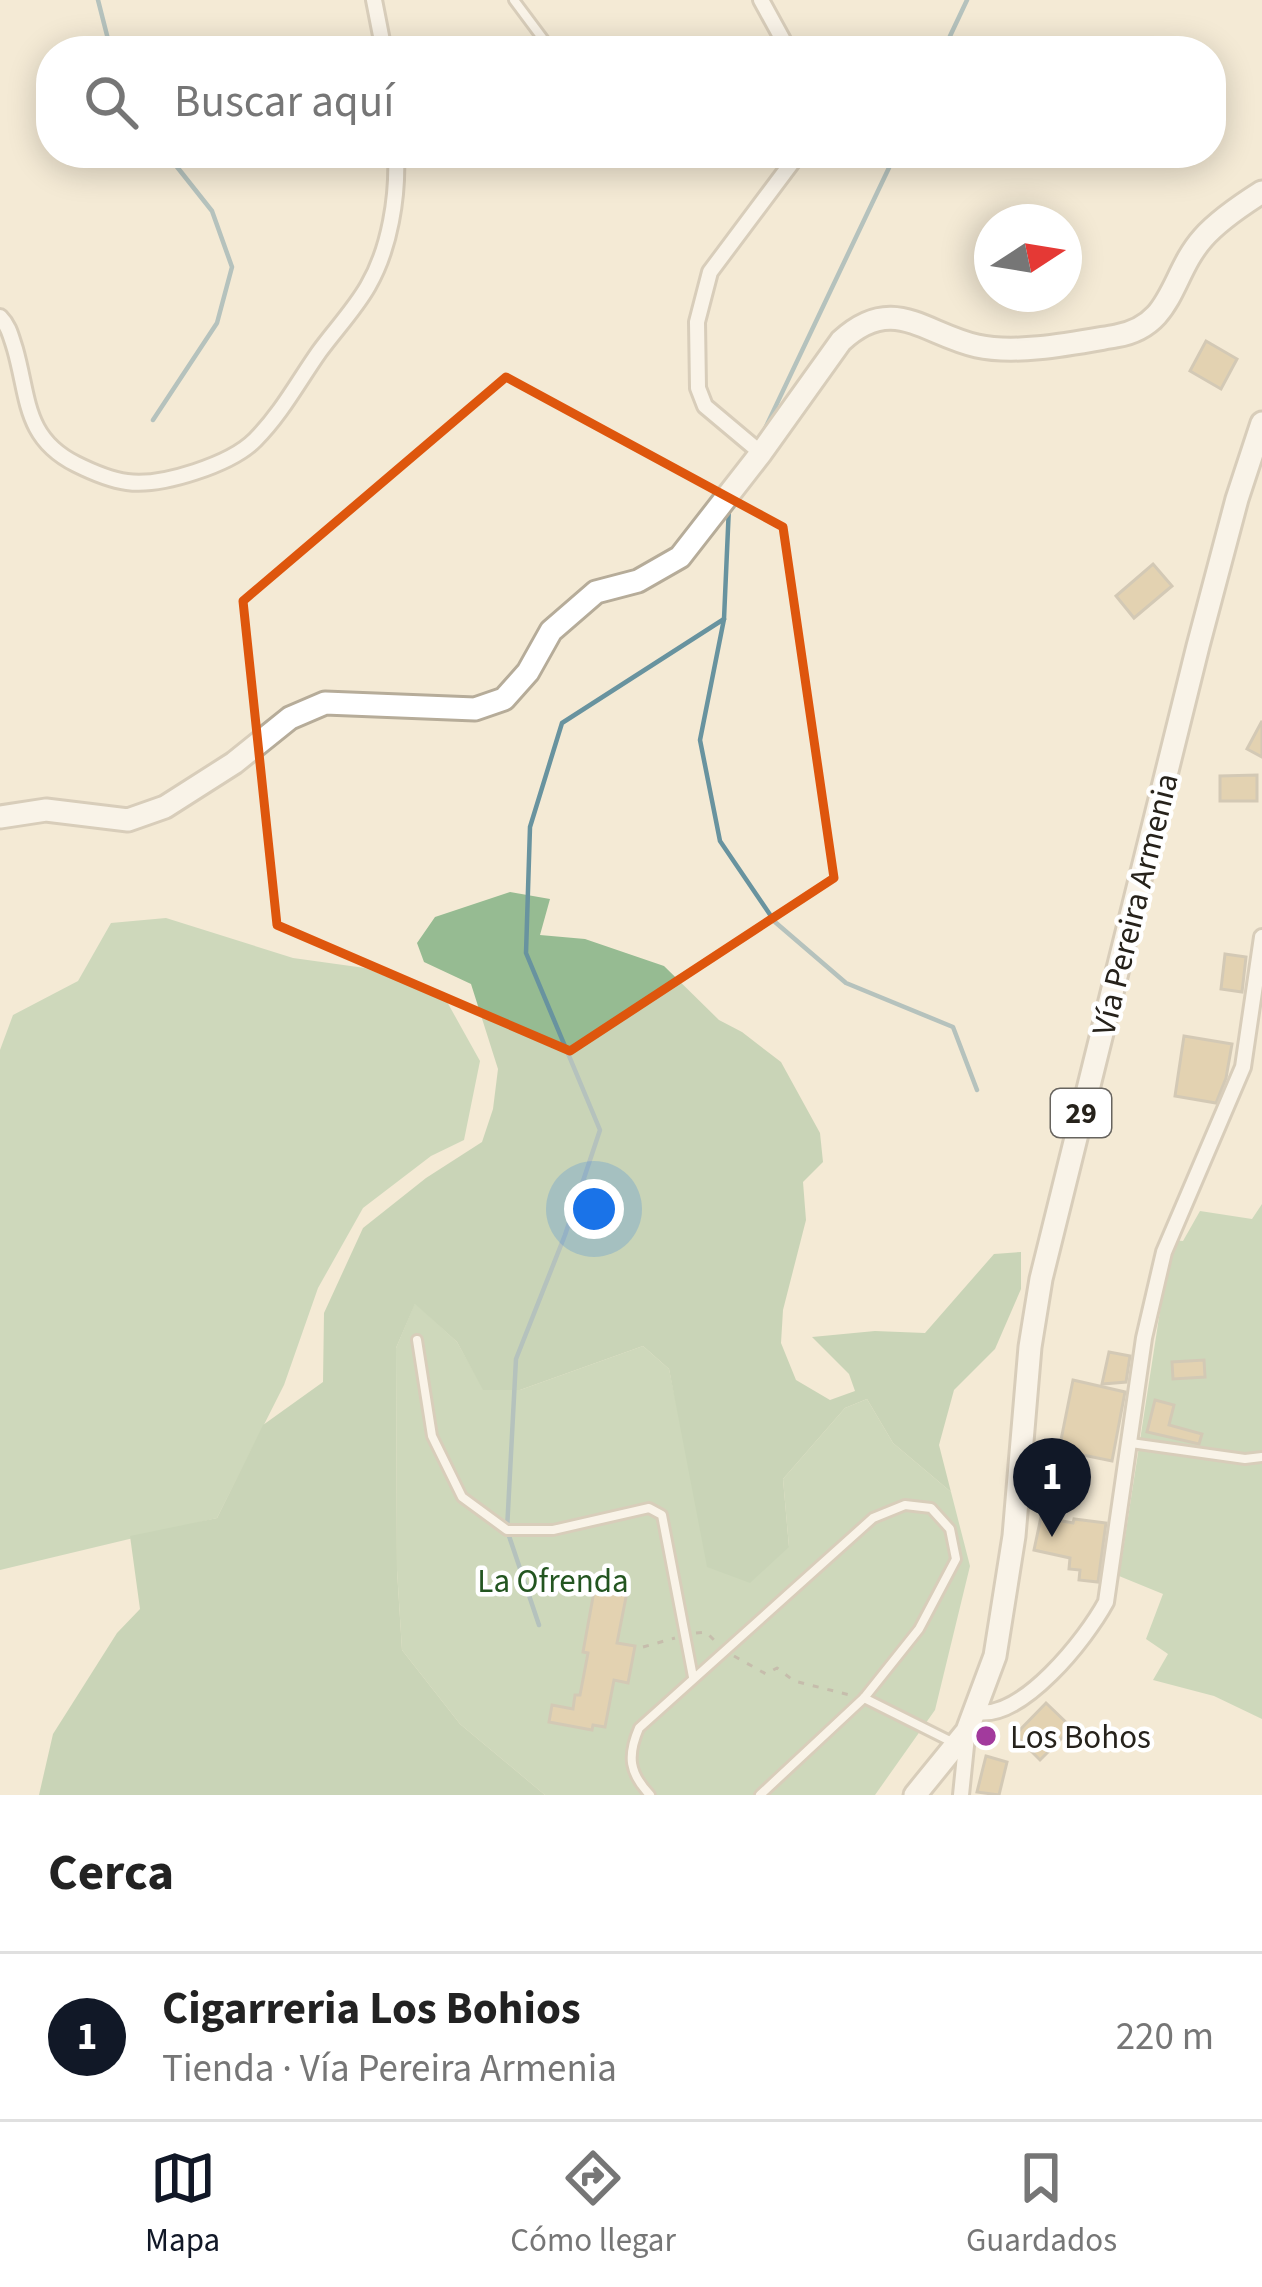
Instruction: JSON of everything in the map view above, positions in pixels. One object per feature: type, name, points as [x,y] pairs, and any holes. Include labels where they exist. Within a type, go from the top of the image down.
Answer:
[{"type":"street","points":[[374,0],[381,36]]},
{"type":"street","points":[[761,0],[781,36]]},
{"type":"street","points":[[0,316],[7,324],[31,419],[46,445],[76,465],[129,483],[176,477],[222,462],[250,445],[274,420],[369,284],[386,241],[397,168]]},
{"type":"street","points":[[761,453],[705,406],[698,388],[697,322],[710,272],[788,168]]},
{"type":"street","points":[[0,817],[46,810],[128,820],[165,808],[234,763],[290,718],[325,703],[475,709],[504,699],[528,672],[550,631],[596,592],[638,581],[680,556],[856,326],[908,318],[978,346],[1023,347],[1119,336],[1145,328],[1159,316],[1204,237],[1262,192]]},
{"type":"street","name":"Vía Pereira Armenia","points":[[915,1795],[967,1729],[995,1656],[1041,1279],[1198,646],[1262,423]]},
{"type":"street","points":[[962,1795],[967,1729],[1003,1712],[1037,1685],[1089,1633],[1106,1602],[1144,1339],[1164,1252],[1243,1067],[1257,1004],[1262,937]]},
{"type":"lane","points":[[514,0],[541,36]]},
{"type":"lane","points":[[417,1340],[432,1436],[462,1498],[507,1530],[553,1531],[649,1508],[662,1515],[693,1678]]},
{"type":"lane","points":[[1131,1443],[1245,1460],[1262,1457]]},
{"type":"lane","points":[[650,1795],[633,1777],[630,1748],[639,1728],[873,1518],[905,1504],[931,1508],[950,1529],[956,1559],[919,1629],[864,1698],[760,1795]]},
{"type":"lane","points":[[864,1698],[967,1729]]},
{"type":"path","points":[[643,1646],[706,1632],[725,1652],[766,1674],[777,1668],[794,1681],[864,1698]]},
{"type":"highlighted area","points":[[506,377],[783,527],[834,878],[570,1051],[277,925],[243,601]]},
{"type":"green space","points":[[510,892],[550,899],[540,935],[585,939],[664,966],[719,1020],[781,1062],[820,1133],[823,1162],[803,1182],[806,1220],[783,1310],[781,1343],[796,1380],[830,1400],[855,1391],[849,1374],[812,1337],[875,1331],[925,1333],[994,1254],[1021,1252],[1021,1289],[995,1349],[954,1390],[939,1445],[951,1492],[893,1443],[867,1399],[845,1408],[783,1479],[789,1547],[750,1583],[707,1567],[669,1369],[643,1346],[520,1390],[483,1390],[457,1342],[415,1304],[396,1348],[402,1650],[460,1724],[545,1795],[39,1795],[53,1734],[117,1633],[140,1609],[130,1536],[217,1518],[263,1425],[323,1382],[324,1313],[363,1228],[426,1178],[482,1142],[493,1109],[498,1069],[471,984],[424,962],[417,943],[435,917]]},
{"type":"green space","points":[[166,918],[293,958],[365,968],[446,1000],[480,1061],[464,1140],[431,1156],[363,1208],[318,1288],[284,1385],[217,1518],[0,1570],[0,1050],[13,1015],[78,981],[111,923]]},
{"type":"green space","points":[[1262,1204],[1262,1719],[1214,1696],[1153,1680],[1168,1654],[1146,1639],[1163,1594],[1119,1576],[1171,1240],[1183,1241],[1200,1211],[1252,1219]]},
{"type":"green space","name":"La Ofrenda","points":[[415,1303],[457,1342],[484,1390],[520,1390],[643,1346],[669,1369],[687,1454],[789,1547],[783,1479],[845,1408],[867,1399],[893,1443],[951,1492],[970,1566],[935,1710],[875,1795],[545,1795],[460,1724],[402,1650],[396,1348]]},
{"type":"building","points":[[1206,341],[1237,359],[1221,389],[1190,371]]},
{"type":"building","points":[[1153,564],[1172,586],[1134,618],[1116,596]]},
{"type":"building","points":[[1262,721],[1262,757],[1247,749]]},
{"type":"building","points":[[1257,775],[1257,801],[1220,801],[1220,776]]},
{"type":"building","points":[[1225,954],[1246,957],[1242,992],[1221,989]]},
{"type":"building","points":[[1184,1036],[1232,1044],[1216,1103],[1175,1096]]},
{"type":"building","points":[[1109,1352],[1130,1356],[1126,1382],[1102,1384]]},
{"type":"building","points":[[1204,1360],[1205,1377],[1173,1379],[1172,1362]]},
{"type":"building","points":[[1073,1380],[1125,1392],[1112,1461],[1059,1450]]},
{"type":"building","points":[[1155,1400],[1174,1405],[1169,1425],[1202,1434],[1199,1444],[1147,1432]]},
{"type":"building","points":[[1041,1517],[1106,1523],[1098,1582],[1079,1580],[1080,1570],[1069,1569],[1070,1558],[1034,1550]]},
{"type":"building","points":[[595,1586],[627,1592],[617,1643],[635,1646],[628,1683],[614,1680],[605,1727],[593,1725],[592,1730],[549,1722],[552,1705],[573,1709],[575,1695],[580,1695]]},
{"type":"building","points":[[1046,1703],[1072,1728],[1040,1760],[1015,1735]]},
{"type":"building","points":[[986,1756],[1007,1762],[999,1795],[977,1792]]},
{"type":"waterway","points":[[98,0],[107,36]]},
{"type":"waterway","points":[[950,36],[967,0]]},
{"type":"waterway","points":[[153,420],[217,323],[232,267],[212,211],[178,168]]},
{"type":"waterway","points":[[761,437],[889,168]]},
{"type":"waterway","points":[[729,506],[724,619],[700,740],[720,841],[775,922],[846,983],[953,1027],[977,1090]]},
{"type":"waterway","points":[[539,1625],[507,1530],[516,1359],[600,1130],[526,953],[530,827],[562,723],[724,619]]},
{"type":"place","name":"Cigarreria Los Bohios","points":[[1052,1537]]},
{"type":"place","name":"Los Bohos","points":[[986,1736]]}]
